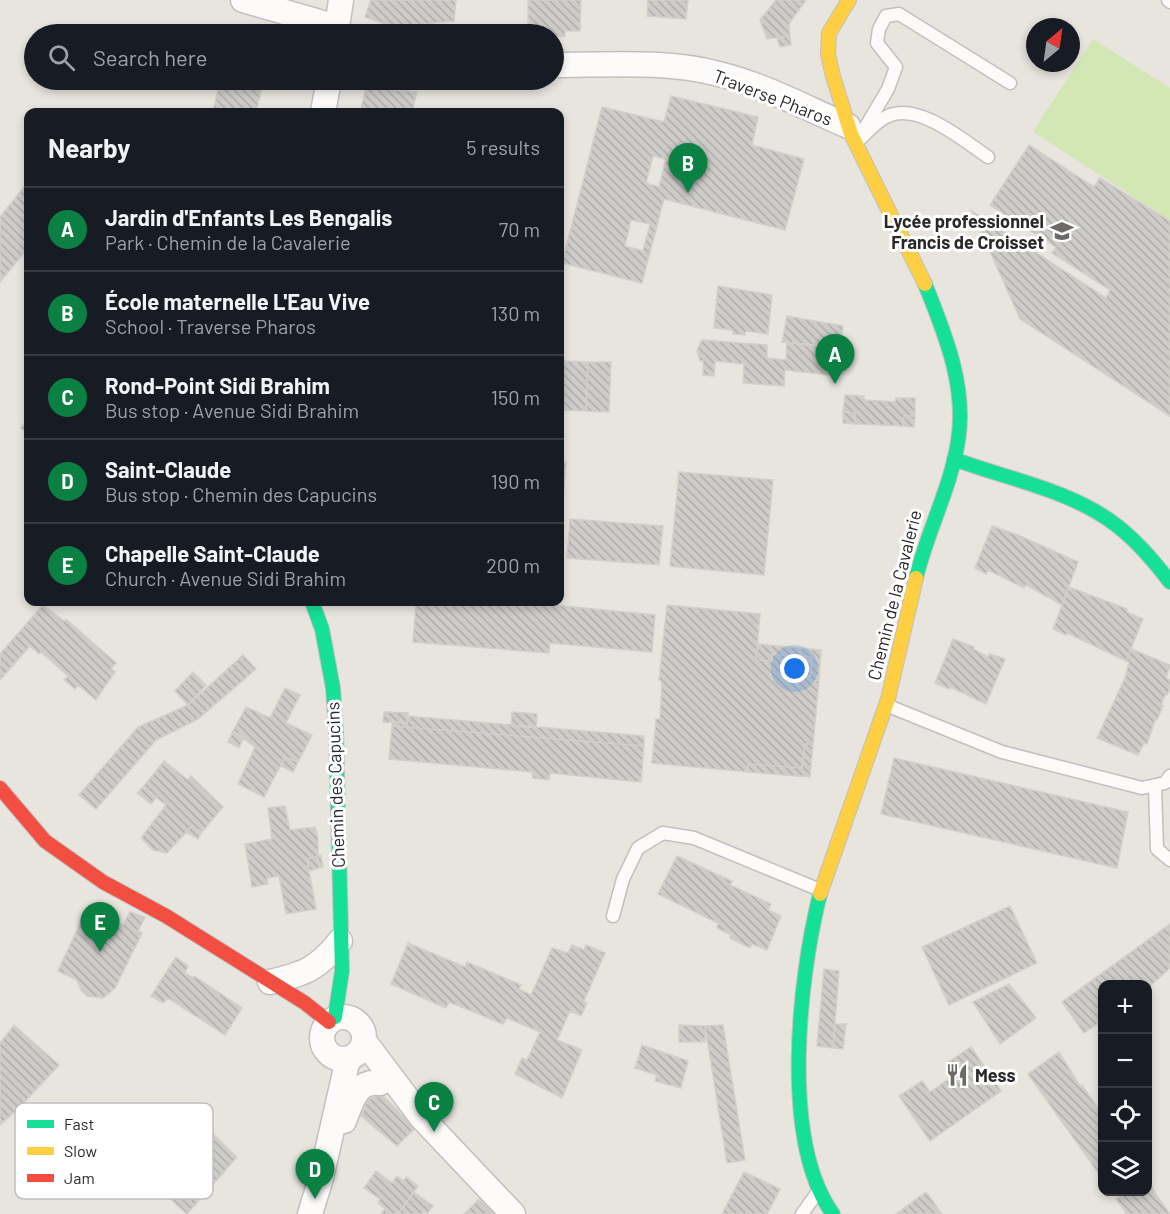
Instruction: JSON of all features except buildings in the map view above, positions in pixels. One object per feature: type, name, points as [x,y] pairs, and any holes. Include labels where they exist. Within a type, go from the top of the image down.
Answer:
[{"type":"street","points":[[243,0],[315,24]]},
{"type":"street","points":[[337,24],[341,0]]},
{"type":"street","name":"Chemin de la Cavalerie","points":[[833,1214],[819,1192],[811,1170],[800,1099],[799,1005],[821,891],[896,670],[923,549],[936,504],[954,459],[960,434],[960,407],[956,378],[943,335],[926,291],[852,135],[828,49],[829,33],[849,0]]},
{"type":"street","name":"Traverse Pharos","points":[[564,65],[661,66],[721,74],[770,92],[852,135]]},
{"type":"street","points":[[324,108],[327,90]]},
{"type":"street","points":[[954,459],[999,477],[1065,496],[1094,509],[1149,552],[1170,582]]},
{"type":"street","name":"Chemin des Capucins","points":[[310,1214],[321,1178],[333,1118],[342,1038],[342,970],[333,699],[322,628],[314,606]]},
{"type":"street","points":[[0,788],[45,841],[103,882],[166,916],[274,984],[342,1038],[513,1214]]},
{"type":"street","points":[[274,984],[308,972],[327,957],[340,941]]},
{"type":"street","points":[[342,1038],[380,1083],[422,1118]]},
{"type":"street","points":[[321,1178],[357,1091],[370,1082],[380,1083]]},
{"type":"lane","points":[[852,135],[888,89],[896,67],[877,43],[879,29],[886,16],[899,14],[1010,83]]},
{"type":"lane","points":[[852,135],[887,116],[905,111],[939,124],[988,157]]},
{"type":"lane","points":[[885,704],[1002,752],[1142,788],[1165,783],[1170,776]]},
{"type":"lane","points":[[1155,787],[1157,849],[1170,860]]},
{"type":"lane","points":[[613,916],[623,879],[638,848],[663,833],[694,838],[821,891]]},
{"type":"lane","points":[[802,1214],[819,1192]]},
{"type":"green space","points":[[1093,39],[1170,88],[1170,220],[1033,132],[1072,72],[1080,72],[1080,59]]},
{"type":"traffic: fast","points":[[916,578],[955,458],[960,421],[957,381],[947,341],[925,284]]},
{"type":"traffic: fast","points":[[954,459],[1038,486],[1098,513],[1131,538],[1170,582]]},
{"type":"traffic: fast","points":[[313,606],[322,629],[333,688],[336,731],[342,971],[335,1017]]},
{"type":"traffic: fast","points":[[820,894],[812,929],[801,1013],[800,1103],[806,1145],[816,1183],[833,1214]]},
{"type":"traffic: slow","points":[[849,0],[829,33],[828,54],[833,76],[851,134],[925,284]]},
{"type":"traffic: slow","points":[[820,894],[888,699],[916,578]]},
{"type":"traffic: jam","points":[[0,788],[45,841],[103,882],[166,916],[305,1003],[329,1022]]},
{"type":"place","name":"École maternelle L'Eau Vive","points":[[688,193]]},
{"type":"place","name":"Lycée professionnel Francis de Croisset","points":[[1062,231]]},
{"type":"place","name":"Jardin d'Enfants Les Bengalis","points":[[835,384]]},
{"type":"place","name":"Chapelle Saint-Claude","points":[[100,952]]},
{"type":"place","name":"Mess","points":[[957,1075]]},
{"type":"place","name":"Rond-Point Sidi Brahim","points":[[434,1132]]},
{"type":"place","name":"Saint-Claude","points":[[315,1199]]}]
